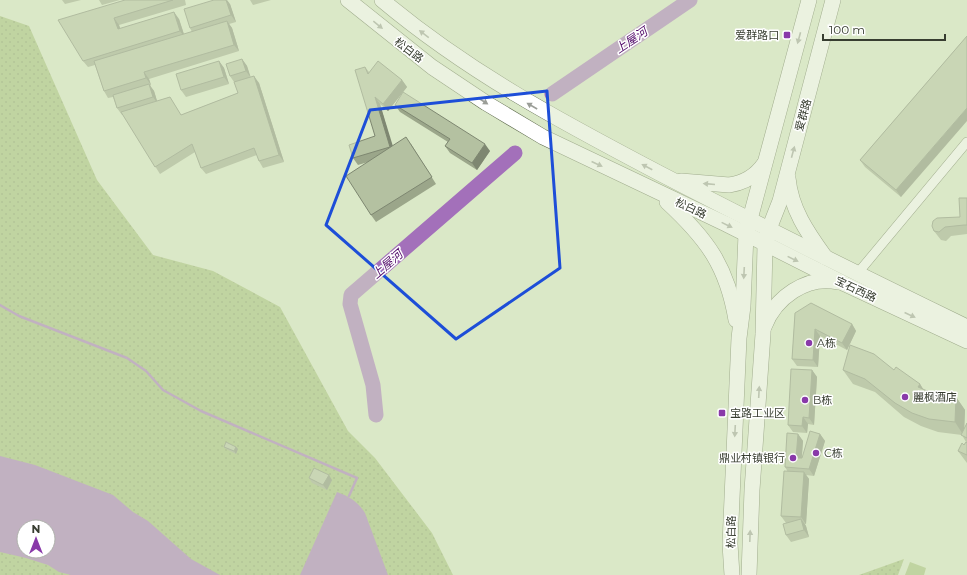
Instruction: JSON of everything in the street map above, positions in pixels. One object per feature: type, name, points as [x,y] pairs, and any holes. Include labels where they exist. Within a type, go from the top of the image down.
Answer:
[{"type":"main road","name":"松白路","points":[[348,0],[411,51],[486,104],[566,149],[653,190],[748,227],[769,229],[765,245],[763,334],[752,490],[749,575]]},
{"type":"main road","name":"松白路","points":[[382,0],[445,49],[498,85],[553,118],[673,181],[748,227]]},
{"type":"main road","points":[[748,227],[809,0]]},
{"type":"main road","name":"爱群路","points":[[769,229],[780,201],[833,0]]},
{"type":"main road","points":[[673,181],[729,185],[736,184],[752,178],[759,171],[766,160]]},
{"type":"main road","points":[[788,172],[789,185],[796,211],[802,224],[826,259]]},
{"type":"main road","points":[[653,190],[680,214],[716,257],[730,291],[739,338]]},
{"type":"main road","name":"松白路","points":[[732,575],[730,544],[739,338],[743,306],[748,227]]},
{"type":"main road","name":"宝石西路","points":[[748,227],[765,245],[967,341]]},
{"type":"main road","name":"宝石西路","points":[[769,229],[826,259],[967,327]]},
{"type":"main road","points":[[763,334],[772,312],[785,296],[793,290],[812,283],[834,282],[845,284]]},
{"type":"street","points":[[857,274],[967,142]]},
{"type":"highlighted area","points":[[547,91],[560,268],[456,339],[326,225],[370,110]]},
{"type":"green space","points":[[0,16],[29,26],[97,180],[153,255],[213,271],[280,307],[348,431],[375,458],[432,533],[453,575],[0,575]]},
{"type":"green space","points":[[904,559],[898,575],[859,575]]},
{"type":"green space","points":[[910,562],[926,568],[924,575],[905,575]]},
{"type":"shaded area","points":[[0,456],[35,465],[113,495],[133,512],[148,521],[191,559],[220,575],[71,575],[59,572],[48,565],[29,559],[56,559],[56,519],[16,519],[16,556],[0,552]]},
{"type":"shaded area","points":[[337,492],[353,500],[365,513],[388,575],[300,575]]},
{"type":"building","points":[[125,0],[173,0],[114,18],[118,29],[174,12],[180,31],[83,61],[58,20]]},
{"type":"building","points":[[214,0],[226,0],[231,15],[190,28],[184,9]]},
{"type":"building","points":[[227,21],[234,45],[144,72],[146,78],[104,91],[94,61]]},
{"type":"building","points":[[967,36],[967,108],[896,190],[860,160]]},
{"type":"building","points":[[242,59],[246,71],[230,76],[226,64]]},
{"type":"building","points":[[219,61],[224,77],[181,90],[176,74]]},
{"type":"building","points":[[378,61],[402,80],[383,104],[375,97],[390,147],[353,158],[349,145],[375,136],[355,70],[365,67],[368,74]]},
{"type":"building","points":[[254,76],[279,155],[259,161],[254,148],[201,168],[192,144],[155,167],[121,112],[170,97],[181,115],[238,93],[234,82]]},
{"type":"building","points":[[149,84],[153,97],[117,108],[113,95]]},
{"type":"building","points":[[403,92],[485,144],[472,163],[445,146],[450,139],[395,105]]},
{"type":"building","points":[[406,137],[432,177],[371,215],[346,176]]},
{"type":"building","points":[[959,198],[967,198],[967,225],[945,227],[939,232],[934,231],[932,226],[933,221],[937,218],[960,217]]},
{"type":"building","name":"A栋","points":[[811,303],[852,324],[842,343],[815,329],[813,360],[792,359],[795,313]]},
{"type":"building","points":[[850,345],[874,354],[894,370],[896,367],[920,384],[918,387],[932,393],[956,397],[955,422],[929,419],[912,413],[895,403],[865,379],[843,370]]},
{"type":"building","name":"B栋","points":[[791,369],[812,370],[809,418],[803,417],[802,426],[788,425]]},
{"type":"building","points":[[967,423],[967,438],[961,435]]},
{"type":"building","points":[[810,431],[820,434],[809,469],[785,467],[787,433],[798,434],[796,458],[802,458]]},
{"type":"building","points":[[226,442],[236,447],[234,451],[224,447]]},
{"type":"building","points":[[966,442],[967,455],[958,451],[962,443],[964,445]]},
{"type":"building","points":[[314,468],[329,475],[323,485],[309,478]]},
{"type":"building","points":[[784,471],[804,472],[801,517],[781,516]]},
{"type":"building","points":[[801,519],[804,530],[786,535],[783,524]]},
{"type":"waterway","name":"上屋河","points":[[552,94],[690,0]]},
{"type":"waterway","name":"上屋河","points":[[376,415],[373,385],[350,304],[351,295],[515,153]]},
{"type":"waterway","points":[[0,305],[19,316],[127,358],[146,371],[163,390],[201,411],[357,478],[349,496]]},
{"type":"place","name":"爱群路口","points":[[787,35]]},
{"type":"place","name":"A栋","points":[[809,343]]},
{"type":"place","name":"麗枫酒店","points":[[905,397]]},
{"type":"place","name":"B栋","points":[[805,400]]},
{"type":"place","name":"宝路工业区","points":[[722,413]]},
{"type":"place","name":"C栋","points":[[816,453]]},
{"type":"place","name":"鼎业村镇银行","points":[[793,458]]}]
